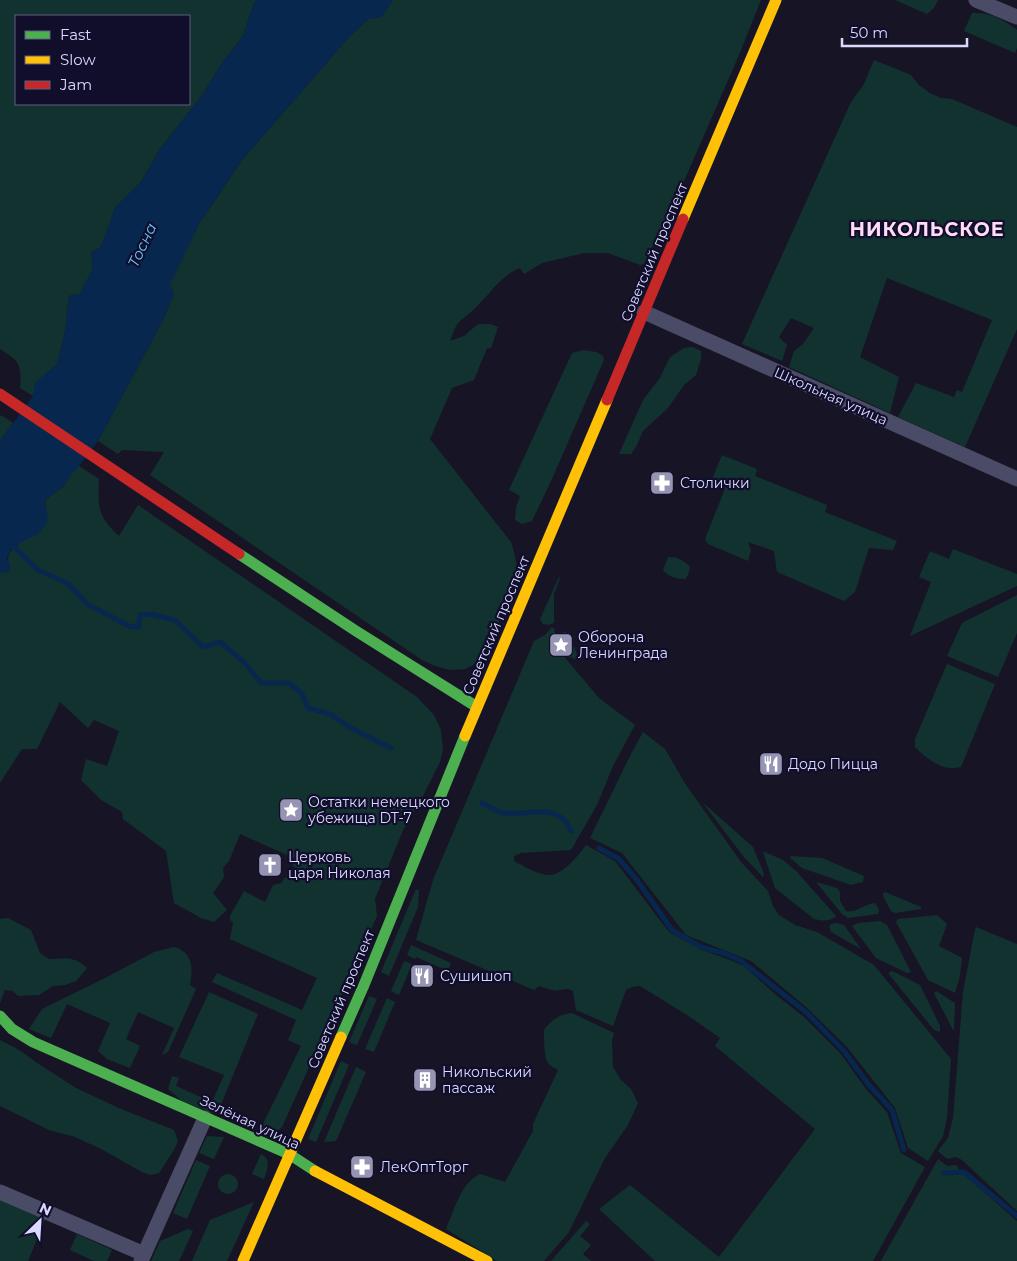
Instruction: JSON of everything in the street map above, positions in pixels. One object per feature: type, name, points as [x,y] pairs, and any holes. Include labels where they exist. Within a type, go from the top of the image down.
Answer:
[{"type":"main road","name":"Советский проспект","points":[[243,1261],[364,985],[477,707],[776,0]]},
{"type":"main road","points":[[0,394],[399,660],[477,707]]},
{"type":"main road","name":"Зелёная улица","points":[[0,1016],[12,1029],[33,1042],[290,1154],[309,1168],[486,1261]]},
{"type":"street","points":[[976,0],[1017,17]]},
{"type":"street","name":"Школьная улица","points":[[644,312],[1017,479]]},
{"type":"street","points":[[0,1192],[142,1257],[205,1118]]},
{"type":"green space","points":[[0,0],[257,0],[254,3],[243,36],[222,63],[203,94],[160,149],[141,182],[115,208],[101,247],[91,253],[93,268],[80,294],[69,296],[65,332],[57,364],[36,383],[33,396],[20,388],[20,368],[11,357],[0,349]]},
{"type":"green space","points":[[393,0],[761,0],[661,234],[658,235],[644,264],[640,265],[608,253],[584,253],[542,263],[524,274],[520,268],[500,281],[479,305],[460,321],[454,330],[450,341],[464,336],[478,324],[491,324],[498,327],[491,348],[487,348],[474,380],[452,388],[430,439],[511,542],[517,567],[516,582],[484,656],[479,662],[465,669],[450,670],[422,660],[150,475],[164,452],[122,450],[118,454],[98,441],[163,320],[174,293],[169,285],[199,224],[242,160],[348,38],[368,19],[381,17]]},
{"type":"green space","points":[[895,0],[938,0],[934,8],[927,14]]},
{"type":"green space","points":[[972,13],[996,17],[1017,30],[1017,48],[1015,53],[964,31]]},
{"type":"green space","points":[[874,60],[911,75],[919,85],[930,93],[941,98],[952,99],[1017,127],[1017,329],[965,447],[898,417],[916,383],[954,397],[957,390],[962,392],[992,320],[887,278],[860,357],[899,377],[890,413],[789,367],[794,351],[803,344],[814,328],[791,318],[779,337],[787,345],[782,361],[742,344],[851,102],[864,84]]},
{"type":"green space","points":[[693,347],[701,351],[701,359],[696,375],[684,385],[668,408],[643,431],[631,454],[619,454],[643,400],[660,378],[670,357],[684,348]]},
{"type":"green space","points":[[583,350],[596,352],[603,356],[604,360],[532,521],[522,524],[515,520],[520,496],[509,490],[572,353]]},
{"type":"green space","points":[[1,415],[13,423],[0,441],[0,417]]},
{"type":"green space","points":[[722,455],[757,469],[755,476],[827,505],[825,512],[897,541],[893,550],[869,548],[855,592],[844,601],[777,572],[774,551],[748,542],[751,550],[748,561],[708,544],[705,539],[726,486],[712,479]]},
{"type":"green space","points":[[79,466],[99,479],[100,511],[106,523],[119,536],[138,505],[417,697],[434,715],[441,730],[443,750],[440,762],[403,830],[375,899],[377,916],[283,1125],[273,1133],[260,1130],[301,1046],[288,1040],[296,1020],[212,982],[217,973],[302,1010],[317,978],[230,939],[233,923],[230,920],[230,916],[244,891],[265,902],[273,885],[282,883],[284,878],[293,878],[296,870],[291,863],[294,858],[240,834],[229,861],[223,868],[224,877],[213,893],[227,910],[214,922],[201,918],[174,903],[166,851],[123,819],[122,812],[101,800],[81,780],[86,759],[107,766],[119,731],[94,720],[88,728],[60,702],[37,749],[22,749],[0,783],[0,573],[5,573],[9,554],[13,549],[22,541],[37,534],[47,513],[45,500],[64,486],[71,474]]},
{"type":"green space","points":[[953,549],[1017,574],[1017,586],[910,636],[931,582],[919,577],[930,551],[949,559]]},
{"type":"green space","points":[[668,557],[680,559],[690,567],[685,579],[672,577],[663,570]]},
{"type":"green space","points":[[559,577],[554,594],[554,623],[543,624],[540,619]]},
{"type":"green space","points":[[1017,595],[1017,633],[998,677],[947,656],[962,623]]},
{"type":"green space","points":[[552,627],[555,633],[552,634],[555,646],[599,698],[635,725],[613,766],[597,805],[571,850],[521,853],[514,856],[514,861],[541,874],[554,874],[565,869],[586,845],[615,861],[669,932],[702,950],[744,966],[803,1016],[841,1054],[866,1089],[887,1112],[901,1153],[925,1167],[873,1261],[655,1261],[599,1209],[630,1185],[719,1257],[815,1129],[715,1046],[720,1038],[640,986],[626,990],[613,1026],[576,1010],[573,991],[565,989],[550,990],[539,986],[534,990],[416,940],[433,880],[534,641],[545,635]]},
{"type":"green space","points":[[563,632],[566,632],[578,658],[569,658]]},
{"type":"green space","points":[[947,664],[995,684],[961,767],[954,768],[948,768],[936,763],[915,747],[915,739]]},
{"type":"green space","points":[[643,732],[665,749],[686,785],[741,862],[768,891],[773,906],[779,915],[795,925],[817,932],[874,965],[951,1059],[947,1118],[943,1136],[928,1161],[908,1148],[895,1108],[847,1047],[806,1007],[751,961],[686,935],[622,853],[590,838]]},
{"type":"green space","points":[[702,802],[753,847],[764,874],[763,877],[744,857]]},
{"type":"green space","points":[[763,852],[783,860],[797,872],[836,916],[826,920],[814,919],[775,888]]},
{"type":"green space","points":[[791,856],[822,858],[864,876],[863,882],[851,885],[802,868],[790,858]]},
{"type":"green space","points":[[816,882],[837,888],[840,892],[840,901],[846,911],[853,911],[875,903],[879,910],[878,914],[848,918],[842,914]]},
{"type":"green space","points":[[416,889],[419,891],[418,907],[389,976],[381,972]]},
{"type":"green space","points":[[885,892],[921,907],[921,909],[895,913],[891,911],[883,896]]},
{"type":"green space","points":[[937,915],[947,924],[939,946],[962,958],[960,976],[955,993],[928,980],[896,922],[898,919]]},
{"type":"green space","points":[[8,918],[31,930],[40,953],[49,959],[73,959],[87,968],[76,981],[65,985],[53,986],[39,995],[18,996],[13,991],[5,990],[0,1003],[0,919]]},
{"type":"green space","points":[[880,921],[887,925],[911,972],[907,973],[876,958],[852,926],[858,923]]},
{"type":"green space","points":[[831,924],[844,925],[861,949],[831,932],[829,927]]},
{"type":"green space","points":[[976,927],[1017,944],[1017,1211],[962,1160],[956,1157],[947,1159],[938,1151],[948,1138],[953,1118],[963,992]]},
{"type":"green space","points":[[411,945],[451,963],[448,971],[407,955]]},
{"type":"green space","points":[[174,947],[180,949],[188,957],[191,967],[190,985],[196,989],[168,1052],[162,1055],[174,1028],[138,1012],[126,1039],[140,1046],[130,1068],[107,1059],[98,1051],[110,1023],[67,1004],[51,1038],[29,1029],[42,1009],[154,952]]},
{"type":"green space","points":[[404,961],[412,964],[399,995],[391,991]]},
{"type":"green space","points":[[892,971],[920,985],[940,1026],[940,1032],[934,1030],[888,973]]},
{"type":"green space","points":[[936,991],[955,1003],[953,1030],[934,993]]},
{"type":"green space","points":[[209,992],[258,1014],[220,1107],[215,1114],[182,1101],[168,1089],[172,1076],[179,1078],[176,1086],[212,1102],[224,1075],[179,1057]]},
{"type":"green space","points":[[369,996],[377,999],[357,1045],[349,1042]]},
{"type":"green space","points":[[387,998],[395,1002],[374,1052],[365,1049]]},
{"type":"green space","points":[[572,1013],[614,1033],[612,1040],[613,1067],[621,1080],[631,1089],[638,1103],[628,1125],[605,1158],[569,1232],[544,1261],[497,1261],[446,1229],[463,1190],[473,1178],[480,1174],[505,1182],[533,1131],[533,1124],[558,1070],[548,1063],[544,1047],[544,1030],[556,1018]]},
{"type":"green space","points":[[0,1040],[21,1051],[76,1088],[121,1109],[174,1130],[178,1141],[159,1173],[150,1175],[142,1172],[101,1149],[75,1137],[49,1130],[0,1106]]},
{"type":"green space","points":[[341,1061],[349,1065],[316,1142],[308,1139]]},
{"type":"green space","points":[[356,1067],[366,1072],[336,1141],[324,1142]]},
{"type":"green space","points":[[207,1136],[224,1137],[214,1159],[199,1153]]},
{"type":"green space","points":[[261,1154],[268,1162],[264,1179],[252,1174]]},
{"type":"green space","points":[[938,1159],[947,1166],[956,1165],[960,1171],[1017,1221],[1017,1261],[881,1261]]},
{"type":"green space","points":[[196,1160],[210,1166],[187,1219],[173,1213]]},
{"type":"green space","points":[[224,1174],[232,1174],[238,1180],[238,1188],[232,1194],[224,1194],[218,1188],[218,1180]]},
{"type":"green space","points":[[0,1198],[46,1217],[28,1261],[0,1261]]},
{"type":"green space","points":[[254,1202],[227,1261],[192,1261],[210,1220]]},
{"type":"green space","points":[[586,1221],[590,1224],[580,1236],[591,1245],[583,1254],[591,1261],[551,1261]]},
{"type":"green space","points":[[188,1229],[193,1231],[179,1261],[151,1261],[160,1241]]},
{"type":"green space","points":[[77,1234],[112,1250],[107,1261],[94,1261],[70,1250]]},
{"type":"water","name":"Тосна","points":[[257,0],[393,0],[381,17],[368,19],[348,38],[242,160],[199,224],[170,285],[174,293],[163,320],[98,441],[71,474],[64,486],[45,500],[47,521],[44,528],[20,543],[10,552],[7,559],[10,564],[10,570],[0,573],[0,441],[33,396],[35,383],[57,364],[65,332],[69,296],[80,294],[93,268],[91,253],[101,247],[115,208],[141,182],[160,149],[203,94],[222,63],[243,36],[254,3]]},
{"type":"waterway","points":[[11,544],[38,570],[69,584],[87,604],[129,626],[139,627],[140,615],[150,614],[175,620],[203,647],[220,642],[244,662],[261,683],[289,683],[302,694],[308,708],[330,714],[351,728],[391,748]]},
{"type":"waterway","points":[[482,803],[504,813],[550,812],[565,821],[571,831]]},
{"type":"waterway","points":[[599,848],[619,859],[637,880],[672,930],[701,947],[726,954],[741,961],[806,1012],[844,1051],[869,1085],[892,1110],[904,1150]]},
{"type":"waterway","points":[[944,1173],[964,1172],[1017,1216]]},
{"type":"traffic: fast","points":[[239,554],[356,631],[477,707]]},
{"type":"traffic: fast","points":[[341,1037],[465,736]]},
{"type":"traffic: fast","points":[[0,1016],[12,1029],[33,1042],[289,1154],[315,1171]]},
{"type":"traffic: slow","points":[[683,219],[776,0]]},
{"type":"traffic: slow","points":[[465,736],[607,400]]},
{"type":"traffic: slow","points":[[243,1261],[341,1037]]},
{"type":"traffic: slow","points":[[315,1171],[487,1261]]},
{"type":"traffic: jam","points":[[607,400],[683,219]]},
{"type":"traffic: jam","points":[[0,394],[239,554]]},
{"type":"place","name":"Столички","points":[[662,483]]},
{"type":"place","name":"Оборона Ленинграда","points":[[561,645]]},
{"type":"place","name":"Додо Пицца","points":[[771,764]]},
{"type":"place","name":"Остатки немецкого убежища DT-7","points":[[291,810]]},
{"type":"place","name":"Церковь царя Николая","points":[[270,865]]},
{"type":"place","name":"Сушишоп","points":[[422,976]]},
{"type":"place","name":"Никольский пассаж","points":[[425,1080]]},
{"type":"place","name":"ЛекОптТорг","points":[[362,1167]]},
{"type":"district","name":"НИКОЛЬСКОЕ","points":[[927,229]]}]
